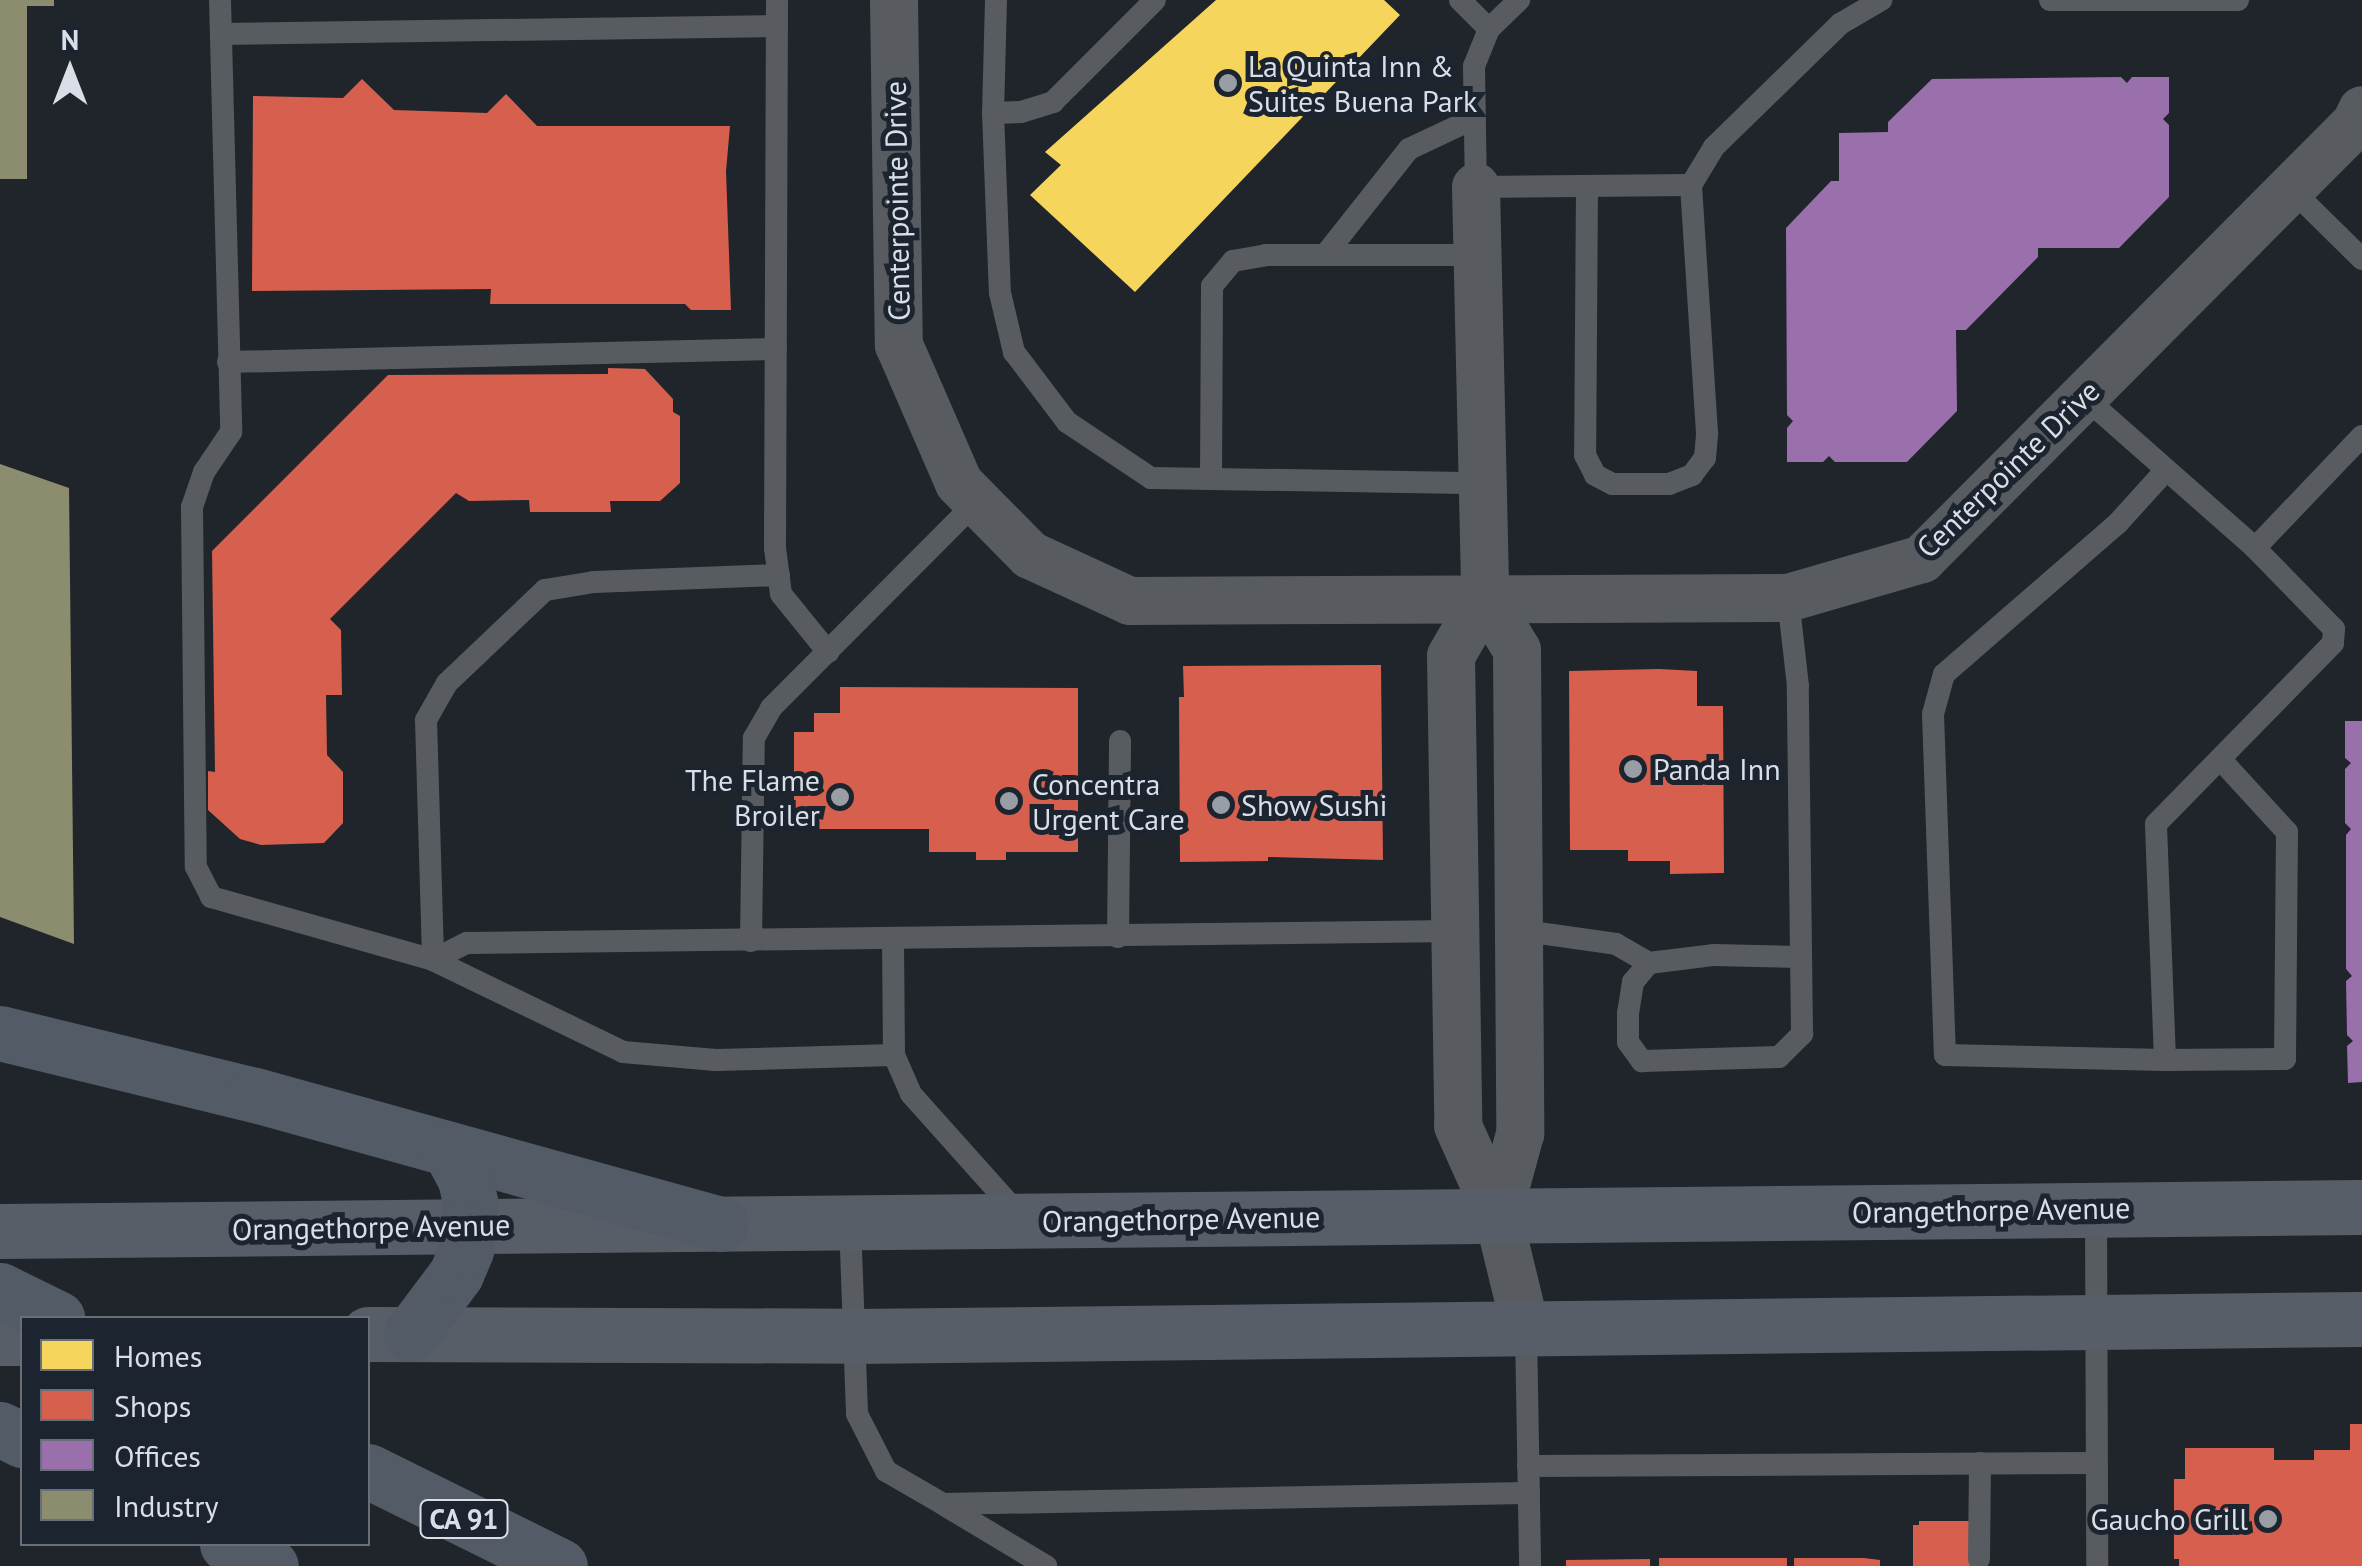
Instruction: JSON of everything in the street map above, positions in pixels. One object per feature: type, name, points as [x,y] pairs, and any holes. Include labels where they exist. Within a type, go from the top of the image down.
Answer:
[{"type":"highway","points":[[0,1033],[255,1095],[720,1224]]},
{"type":"highway","points":[[389,1334],[456,1274],[470,1227],[465,1179],[450,1149]]},
{"type":"highway","points":[[0,1290],[54,1316]]},
{"type":"highway","name":"CA 91","points":[[370,1473],[560,1566]]},
{"type":"highway","points":[[231,1546],[271,1566]]},
{"type":"main road","name":"Orangethorpe Avenue","points":[[0,1230],[2362,1206]]},
{"type":"main road","points":[[389,1334],[854,1336],[2362,1319]]},
{"type":"street","name":"Centerpointe Drive","points":[[894,0],[899,345],[959,483],[1030,555],[1130,600],[1788,598],[1922,558],[2356,124],[2362,110]]},
{"type":"street","points":[[1476,187],[1484,597],[1516,650],[1520,1134],[1498,1215]]},
{"type":"street","points":[[1484,597],[1452,656],[1458,1126],[1498,1215],[1526,1330]]},
{"type":"lane","points":[[220,0],[231,432],[204,472],[192,507],[196,867],[211,897],[432,960],[623,1052],[716,1060],[894,1055]]},
{"type":"lane","points":[[777,0],[778,575],[781,594],[828,652]]},
{"type":"lane","points":[[996,0],[993,113],[1000,293],[1014,352],[1067,422],[1150,478],[1480,483]]},
{"type":"lane","points":[[993,113],[1021,112],[1054,102],[1155,0]]},
{"type":"lane","points":[[1460,0],[1490,30]]},
{"type":"lane","points":[[1519,0],[1490,30],[1474,66],[1476,187],[1690,185]]},
{"type":"lane","points":[[1587,186],[1586,455],[1595,474],[1613,484],[1670,484],[1692,475],[1705,458],[1706,445],[1690,185],[1714,147],[1840,24],[1881,0]]},
{"type":"lane","points":[[2050,0],[2238,0]]},
{"type":"lane","points":[[221,34],[777,26]]},
{"type":"lane","points":[[1324,255],[1409,149],[1475,118]]},
{"type":"lane","points":[[2291,189],[2362,260]]},
{"type":"lane","points":[[1211,479],[1212,286],[1233,261],[1266,254],[1477,255]]},
{"type":"lane","points":[[228,362],[776,349]]},
{"type":"lane","points":[[2084,397],[2255,548],[2334,629],[2332,643],[2156,824],[2165,1060]]},
{"type":"lane","points":[[2255,548],[2362,436]]},
{"type":"lane","points":[[2166,470],[2118,523],[1944,674],[1933,714],[1946,1055],[2286,1059],[2287,832],[2220,759]]},
{"type":"lane","points":[[752,941],[754,738],[771,708],[977,502]]},
{"type":"lane","points":[[432,960],[426,720],[447,683],[546,590],[594,582],[778,575]]},
{"type":"lane","points":[[1649,962],[1632,982],[1628,1042],[1642,1061],[1779,1057],[1802,1034],[1798,686],[1788,598]]},
{"type":"lane","points":[[1118,937],[1120,741]]},
{"type":"lane","points":[[1518,930],[1616,944],[1649,962],[1713,955],[1801,957]]},
{"type":"lane","points":[[432,960],[467,943],[1456,931]]},
{"type":"lane","points":[[893,940],[894,1055],[912,1094],[1025,1221]]},
{"type":"lane","points":[[2096,1209],[2097,1566]]},
{"type":"lane","points":[[850,1222],[857,1414],[886,1471],[1046,1566]]},
{"type":"lane","points":[[1526,1330],[1530,1566]]},
{"type":"lane","points":[[1979,1559],[1980,1463]]},
{"type":"lane","points":[[1528,1466],[2096,1463]]},
{"type":"lane","points":[[943,1504],[1529,1493]]},
{"type":"building: Homes","name":"La Quinta Inn & Suites Buena Park","points":[[1216,0],[1384,0],[1400,15],[1135,292],[1030,195],[1061,165],[1045,152]]},
{"type":"building: Shops","points":[[362,79],[394,110],[487,113],[506,94],[537,126],[730,126],[726,171],[731,310],[691,310],[685,304],[490,304],[491,289],[252,291],[253,96],[343,98]]},
{"type":"building: Shops","points":[[608,368],[645,369],[673,399],[673,412],[680,416],[680,483],[660,501],[610,501],[611,512],[530,512],[529,500],[469,501],[456,493],[330,619],[341,630],[342,695],[326,695],[327,755],[343,772],[343,823],[324,843],[261,845],[240,839],[208,810],[208,771],[215,772],[212,551],[388,375],[608,374]]},
{"type":"building: Shops","points":[[1381,665],[1383,860],[1268,857],[1268,861],[1180,862],[1179,697],[1184,697],[1183,666]]},
{"type":"building: Shops","points":[[1569,671],[1697,671],[1697,706],[1723,706],[1724,873],[1670,874],[1670,861],[1628,861],[1628,850],[1570,850]]},
{"type":"building: Shops","points":[[840,687],[1078,688],[1078,852],[1006,852],[1006,860],[976,860],[976,852],[929,852],[929,829],[794,829],[794,732],[814,732],[814,713],[840,713]]},
{"type":"building: Shops","name":"Gaucho Grill","points":[[2350,1424],[2362,1424],[2362,1566],[2179,1566],[2179,1559],[2174,1559],[2174,1479],[2185,1479],[2185,1448],[2274,1448],[2274,1460],[2314,1460],[2314,1450],[2350,1450]]},
{"type":"building: Shops","points":[[1919,1521],[1970,1521],[1986,1566],[1913,1566],[1913,1525],[1919,1525]]},
{"type":"building: Shops","points":[[1659,1558],[1787,1558],[1787,1566],[1659,1566]]},
{"type":"building: Shops","points":[[1794,1558],[1864,1558],[1880,1560],[1880,1566],[1794,1566]]},
{"type":"building: Shops","points":[[1650,1559],[1650,1566],[1566,1566],[1566,1560]]},
{"type":"building: Offices","points":[[2121,77],[2127,83],[2132,77],[2169,77],[2169,113],[2163,119],[2169,125],[2169,197],[2119,248],[2038,248],[2038,257],[1966,330],[1956,330],[1957,411],[1907,462],[1835,462],[1829,456],[1823,462],[1787,462],[1787,428],[1793,421],[1787,415],[1786,228],[1831,181],[1839,181],[1839,133],[1888,132],[1888,122],[1932,79]]},
{"type":"building: Offices","points":[[2345,721],[2362,721],[2362,1082],[2348,1083],[2347,1046],[2353,1041],[2347,1035],[2346,981],[2352,976],[2346,969],[2346,835],[2351,829],[2345,823],[2345,769],[2351,763],[2345,758]]},
{"type":"building: Industry","points":[[0,0],[54,0],[54,6],[27,6],[27,179],[0,179]]},
{"type":"building: Industry","points":[[0,464],[69,488],[74,944],[0,917]]},
{"type":"place","name":"La Quinta Inn & Suites Buena Park","points":[[1228,83]]},
{"type":"place","name":"Panda Inn","points":[[1633,769]]},
{"type":"place","name":"The Flame Broiler","points":[[840,797]]},
{"type":"place","name":"Concentra Urgent Care","points":[[1009,801]]},
{"type":"place","name":"Show Sushi","points":[[1221,805]]},
{"type":"place","name":"Gaucho Grill","points":[[2268,1519]]}]
